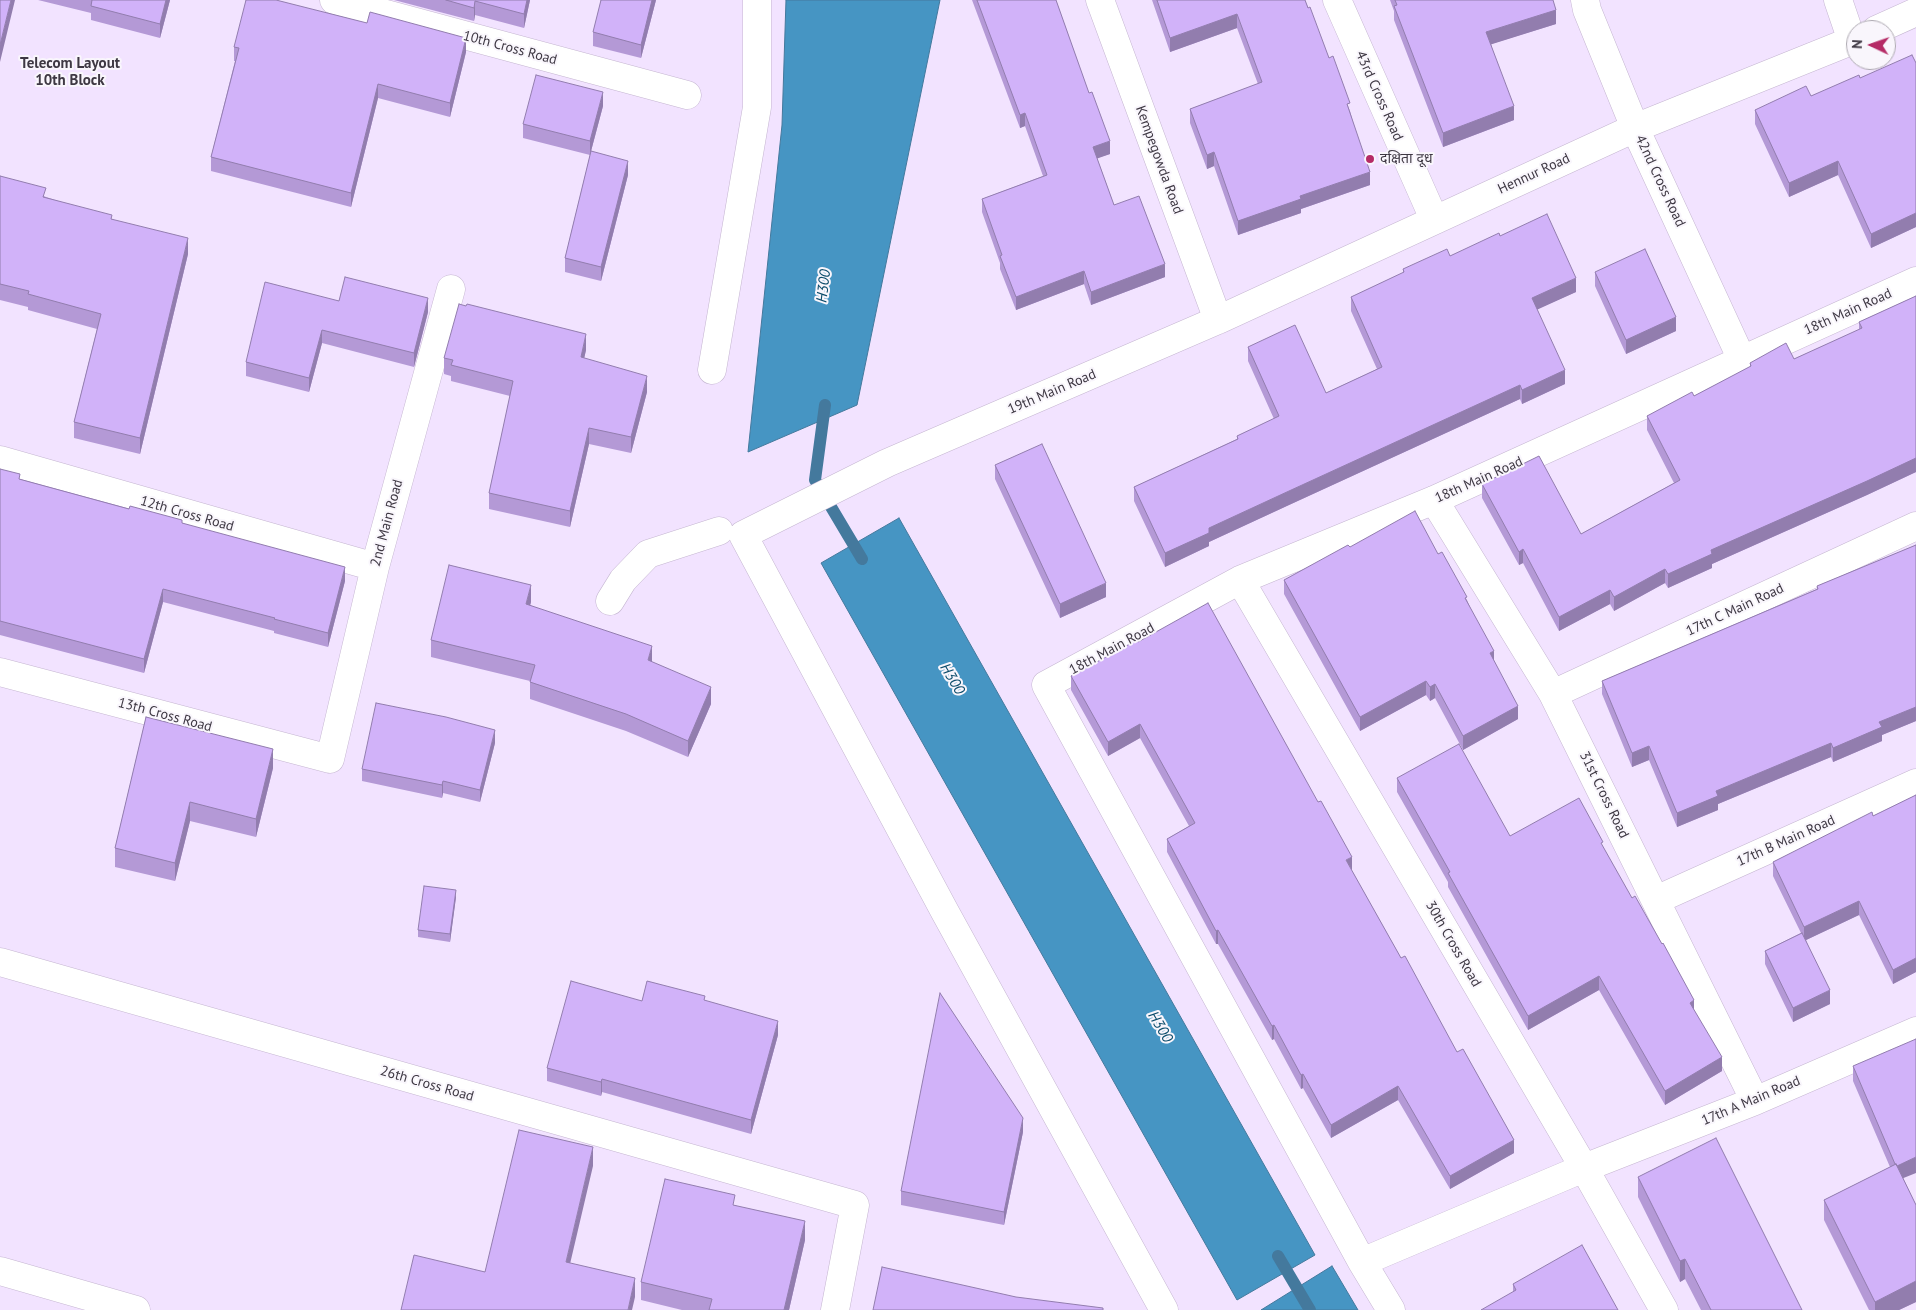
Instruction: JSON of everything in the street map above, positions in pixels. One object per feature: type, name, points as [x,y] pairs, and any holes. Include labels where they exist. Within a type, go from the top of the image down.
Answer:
[{"type":"street","name":"10th Cross Road","points":[[334,0],[687,95]]},
{"type":"street","points":[[712,370],[757,107],[757,0]]},
{"type":"street","name":"Kempegowda Road","points":[[1100,0],[1218,320]]},
{"type":"street","name":"43rd Cross Road","points":[[1337,0],[1434,220]]},
{"type":"street","name":"42nd Cross Road","points":[[1585,0],[1587,10],[1635,128],[1742,360]]},
{"type":"street","points":[[1838,0],[1851,20]]},
{"type":"street","name":"Hennur Road","points":[[1896,21],[1916,12]]},
{"type":"street","name":"Hennur Road","points":[[1218,320],[1635,128],[1846,42]]},
{"type":"street","name":"18th Main Road","points":[[1362,1262],[1046,685],[1240,580],[1434,500],[1916,281]]},
{"type":"street","name":"2nd Main Road","points":[[330,758],[375,568],[451,289]]},
{"type":"street","name":"19th Main Road","points":[[1164,1310],[950,920],[743,535],[886,463],[1218,320]]},
{"type":"street","name":"12th Cross Road","points":[[0,460],[375,568]]},
{"type":"street","name":"31st Cross Road","points":[[1434,500],[1553,694],[1754,1101]]},
{"type":"street","name":"17th C Main Road","points":[[1553,694],[1916,526]]},
{"type":"street","points":[[610,601],[622,580],[648,554],[719,531]]},
{"type":"street","name":"30th Cross Road","points":[[1240,580],[1584,1168],[1664,1310]]},
{"type":"street","name":"13th Cross Road","points":[[0,672],[330,758]]},
{"type":"street","name":"17th B Main Road","points":[[1656,900],[1916,783]]},
{"type":"street","name":"26th Cross Road","points":[[0,962],[855,1205],[835,1310]]},
{"type":"street","name":"17th A Main Road","points":[[1362,1262],[1584,1168],[1754,1101],[1916,1031]]},
{"type":"street","points":[[1362,1262],[1391,1310]]},
{"type":"street","points":[[0,1271],[136,1310]]},
{"type":"water","points":[[786,0],[940,0],[857,405],[748,452],[782,125]]},
{"type":"water","points":[[899,518],[1315,1255],[1237,1300],[821,563]]},
{"type":"water","points":[[1332,1266],[1358,1310],[1261,1310]]},
{"type":"building","points":[[0,0],[11,0],[0,45]]},
{"type":"building","points":[[92,0],[166,0],[160,24],[91,6]]},
{"type":"building","points":[[246,0],[276,0],[367,23],[370,12],[466,38],[450,103],[378,84],[351,193],[211,157],[239,48],[234,47]]},
{"type":"building","points":[[446,0],[527,0],[524,14],[475,1],[474,8]]},
{"type":"building","points":[[601,0],[652,0],[641,45],[593,32]]},
{"type":"building","points":[[977,0],[1056,0],[1089,93],[1092,92],[1110,141],[1093,147],[1114,205],[1139,196],[1165,264],[1091,292],[1084,271],[1016,297],[1000,256],[1002,255],[982,199],[1047,175],[1025,113],[1020,115]]},
{"type":"building","points":[[1157,0],[1305,0],[1308,8],[1310,7],[1329,58],[1333,56],[1350,103],[1347,104],[1370,172],[1300,196],[1301,199],[1238,221],[1214,152],[1207,155],[1190,109],[1262,82],[1237,14],[1170,38]]},
{"type":"building","points":[[1395,0],[1553,0],[1556,10],[1486,32],[1514,106],[1443,133],[1394,6],[1397,5]]},
{"type":"building","points":[[1912,55],[1916,63],[1916,213],[1871,234],[1838,161],[1789,183],[1755,110],[1806,86],[1811,96],[1859,75],[1860,78],[1878,70],[1896,70],[1896,62]]},
{"type":"building","points":[[536,75],[603,92],[590,141],[523,124]]},
{"type":"building","points":[[591,151],[628,161],[601,267],[565,258]]},
{"type":"building","points":[[0,176],[46,188],[43,197],[112,215],[111,219],[188,238],[140,438],[74,422],[101,314],[28,294],[29,291],[0,284]]},
{"type":"building","points":[[1547,214],[1576,278],[1532,298],[1565,370],[1522,390],[1520,385],[1209,528],[1209,533],[1165,553],[1134,487],[1238,439],[1237,436],[1279,416],[1248,347],[1295,325],[1326,393],[1382,367],[1351,297],[1404,272],[1403,269],[1447,249],[1450,256],[1499,233],[1500,236]]},
{"type":"building","points":[[1645,249],[1676,317],[1626,340],[1595,272]]},
{"type":"building","points":[[345,277],[428,298],[414,353],[322,330],[309,378],[246,362],[265,282],[339,301]]},
{"type":"building","points":[[1916,296],[1916,458],[1711,550],[1712,554],[1668,574],[1665,569],[1614,597],[1610,590],[1559,617],[1523,549],[1519,552],[1482,484],[1539,456],[1581,534],[1680,480],[1647,416],[1692,392],[1694,396],[1751,366],[1750,363],[1786,343],[1794,359],[1862,328],[1859,322]]},
{"type":"building","points":[[459,304],[466,306],[467,304],[586,334],[581,357],[647,376],[631,437],[589,428],[570,511],[489,493],[513,381],[451,365],[453,360],[444,358]]},
{"type":"building","points":[[1042,444],[1106,583],[1060,604],[995,465]]},
{"type":"building","points":[[0,469],[20,474],[19,479],[129,509],[130,506],[182,520],[182,523],[345,567],[328,633],[163,589],[144,659],[0,621]]},
{"type":"building","points":[[1415,511],[1438,554],[1442,552],[1467,597],[1465,598],[1494,651],[1490,653],[1518,706],[1463,736],[1435,684],[1430,687],[1426,681],[1360,717],[1284,580],[1348,545],[1350,547]]},
{"type":"building","points":[[1916,545],[1916,707],[1879,722],[1882,727],[1833,748],[1831,743],[1716,791],[1718,796],[1677,813],[1649,746],[1632,753],[1602,681],[1818,589],[1817,586]]},
{"type":"building","points":[[449,565],[531,585],[526,604],[652,646],[648,660],[711,687],[688,741],[626,714],[530,682],[535,665],[431,640]]},
{"type":"building","points":[[1208,603],[1318,802],[1321,801],[1352,857],[1346,860],[1401,958],[1405,956],[1457,1052],[1463,1049],[1514,1140],[1450,1176],[1398,1086],[1331,1125],[1218,930],[1216,931],[1167,839],[1195,823],[1140,724],[1108,742],[1071,676],[1137,640],[1138,642]]},
{"type":"building","points":[[376,703],[446,717],[495,730],[480,790],[443,781],[442,785],[362,769]]},
{"type":"building","points":[[146,717],[273,749],[256,819],[190,802],[175,863],[115,848]]},
{"type":"building","points":[[1459,744],[1510,836],[1579,798],[1603,842],[1601,843],[1632,898],[1635,896],[1663,943],[1694,1000],[1690,1003],[1722,1057],[1665,1091],[1599,976],[1528,1016],[1397,778]]},
{"type":"building","points":[[1916,795],[1916,958],[1893,970],[1859,901],[1804,927],[1773,862],[1872,812],[1873,816]]},
{"type":"building","points":[[424,886],[456,890],[450,934],[418,930]]},
{"type":"building","points":[[1802,933],[1830,990],[1793,1008],[1765,951]]},
{"type":"building","points":[[571,981],[642,1001],[647,981],[705,996],[704,1000],[778,1021],[751,1120],[602,1079],[601,1082],[547,1068]]},
{"type":"building","points":[[940,993],[1023,1118],[1004,1212],[901,1191]]},
{"type":"building","points":[[1916,1039],[1916,1157],[1897,1166],[1853,1066]]},
{"type":"building","points":[[519,1130],[593,1147],[566,1262],[635,1278],[628,1310],[401,1310],[414,1255],[485,1272]]},
{"type":"building","points":[[1716,1138],[1802,1310],[1711,1310],[1685,1259],[1680,1261],[1638,1177]]},
{"type":"building","points":[[1896,1164],[1916,1205],[1916,1281],[1875,1302],[1824,1200]]},
{"type":"building","points":[[665,1179],[735,1195],[733,1205],[805,1221],[784,1310],[709,1310],[712,1299],[641,1282]]},
{"type":"building","points":[[1582,1245],[1618,1310],[1481,1310],[1516,1290],[1513,1284]]},
{"type":"building","points":[[882,1267],[1016,1297],[1103,1308],[1103,1310],[873,1310]]},
{"type":"waterway","name":"H300","points":[[825,405],[815,480],[862,559]]},
{"type":"waterway","name":"H300","points":[[1278,1256],[1310,1310]]},
{"type":"place","name":"दक्षिता दूध","points":[[1370,159]]},
{"type":"district","name":"Telecom Layout 10th Block","points":[[70,72]]}]
